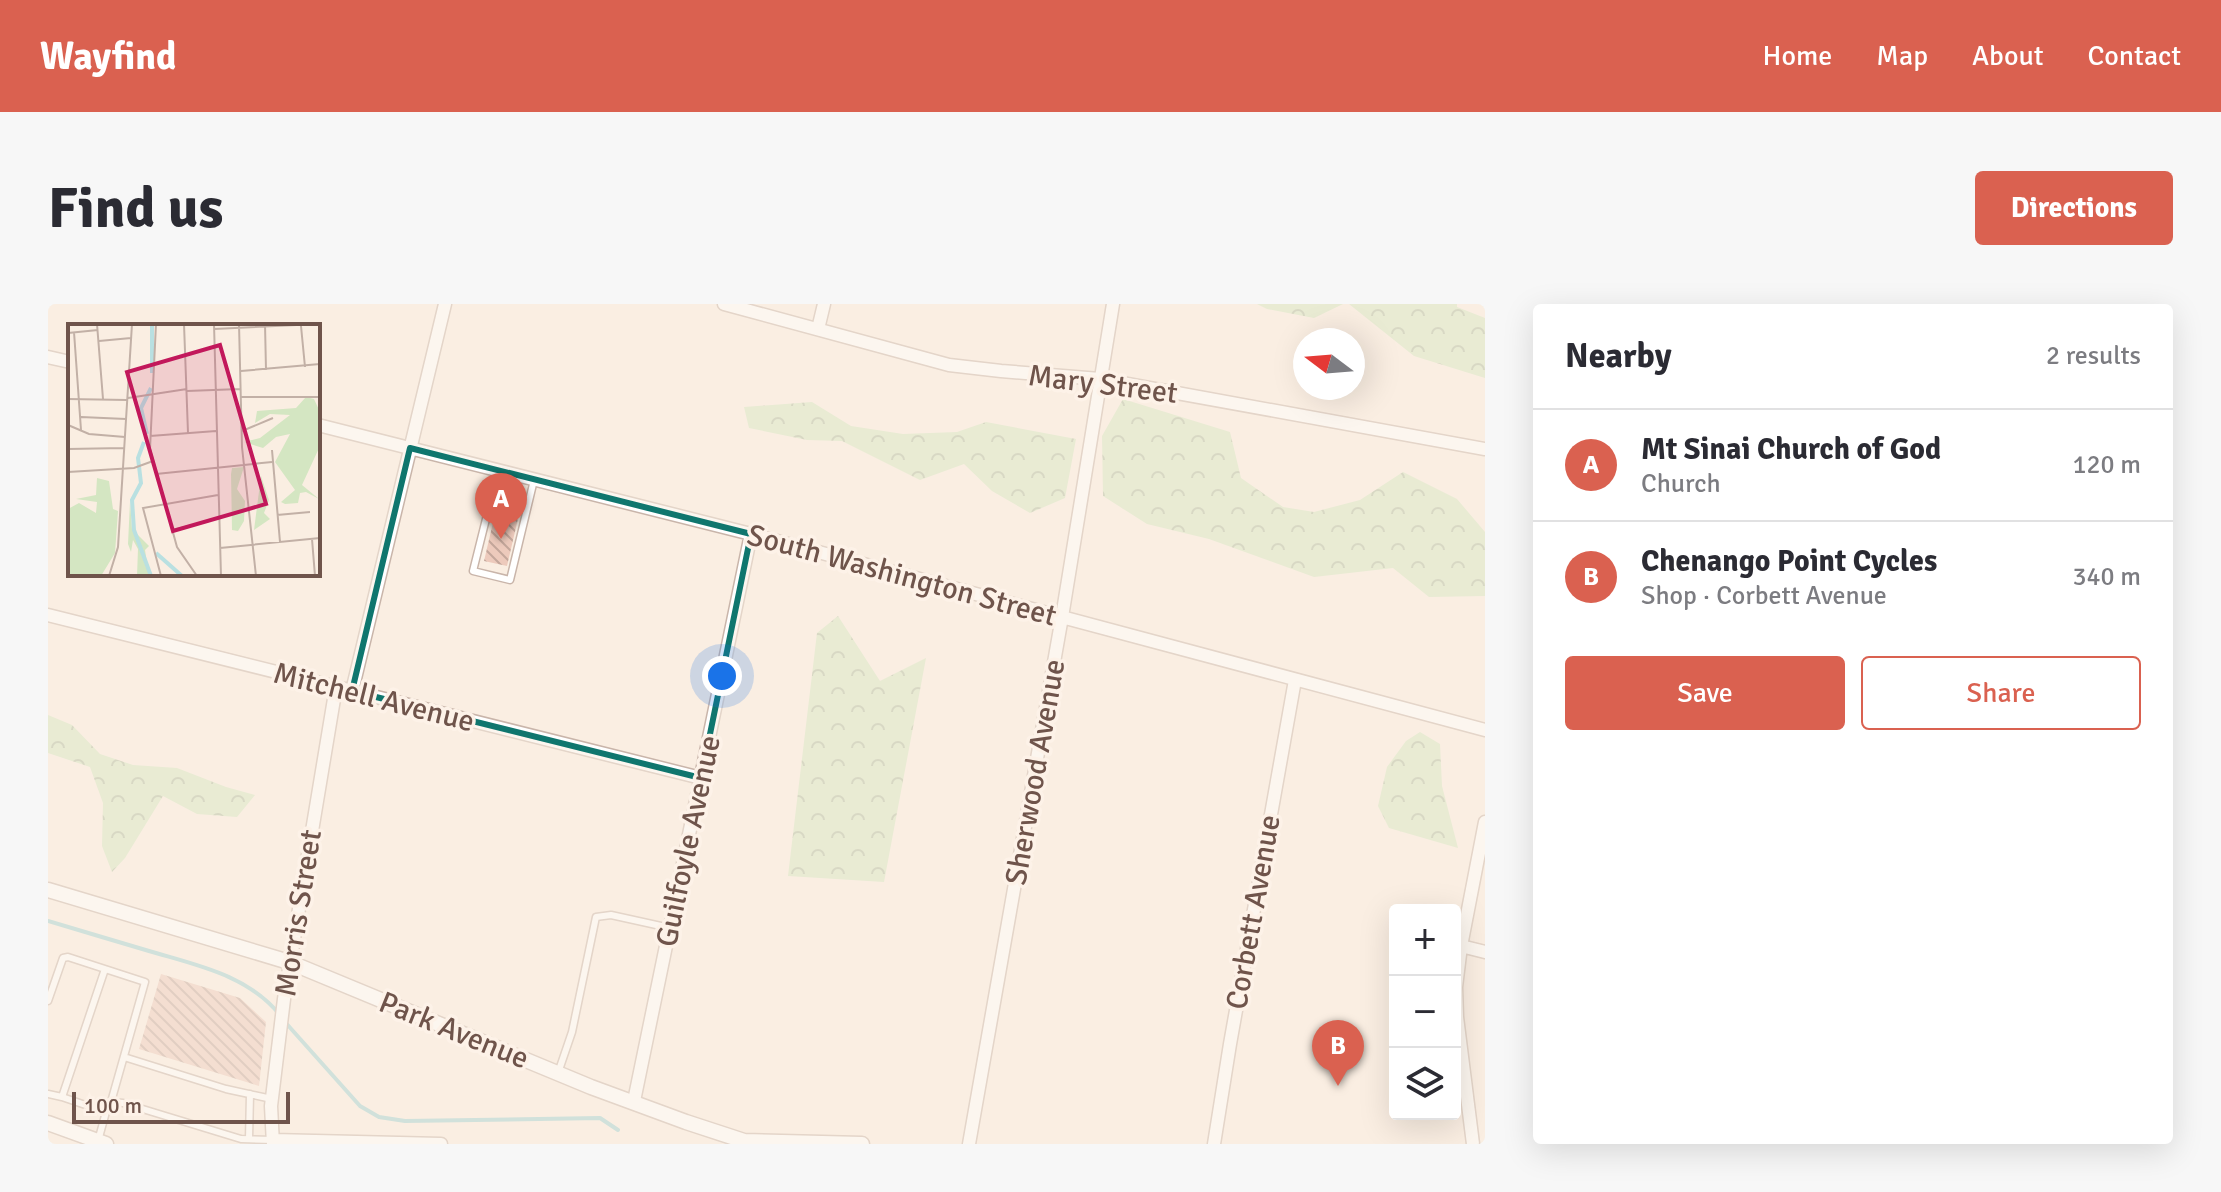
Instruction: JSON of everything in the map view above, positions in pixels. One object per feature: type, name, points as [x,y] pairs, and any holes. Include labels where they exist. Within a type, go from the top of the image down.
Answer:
[{"type":"street","points":[[352,691],[445,304]]},
{"type":"street","name":"Mary Street","points":[[724,304],[949,365],[1100,379],[1485,449]]},
{"type":"street","points":[[818,329],[824,304]]},
{"type":"street","name":"Sherwood Avenue","points":[[969,1144],[1062,617],[1113,304]]},
{"type":"street","points":[[48,357],[68,362]]},
{"type":"street","name":"South Washington Street","points":[[320,426],[751,534],[1485,730]]},
{"type":"street","name":"Guilfoyle Avenue","points":[[634,1101],[751,534]]},
{"type":"street","name":"Mitchell Avenue","points":[[48,615],[701,778]]},
{"type":"street","name":"Corbett Avenue","points":[[1214,1144],[1295,680]]},
{"type":"street","name":"Morris Street","points":[[273,1142],[272,1099],[289,962],[336,687]]},
{"type":"street","points":[[1485,822],[1461,946],[1485,952]]},
{"type":"street","name":"Park Avenue","points":[[48,890],[289,962],[558,1073],[744,1141],[862,1144]]},
{"type":"street","points":[[1457,976],[1457,1017],[1473,1144]]},
{"type":"street","points":[[48,1123],[102,1143]]},
{"type":"street","points":[[728,1144],[744,1141]]},
{"type":"street","points":[[273,1142],[441,1144]]},
{"type":"lane","points":[[498,471],[473,571],[510,580],[534,480]]},
{"type":"lane","points":[[558,1073],[572,1032],[596,917],[611,915],[670,928]]},
{"type":"lane","points":[[48,1001],[63,958],[68,957],[145,982],[106,1112],[102,1143]]},
{"type":"lane","points":[[62,1097],[105,969]]},
{"type":"lane","points":[[124,1057],[226,1089],[272,1099]]},
{"type":"lane","points":[[48,1094],[106,1112]]},
{"type":"lane","points":[[249,1139],[250,1094]]},
{"type":"lane","points":[[111,1102],[241,1139],[273,1142]]},
{"type":"highlighted area","points":[[410,448],[751,534],[701,778],[352,691]]},
{"type":"green space","points":[[1257,304],[1343,304],[1314,318],[1267,309]]},
{"type":"green space","points":[[1349,304],[1457,304],[1457,307],[1485,318],[1485,378],[1414,356]]},
{"type":"green space","points":[[1123,399],[1230,432],[1241,478],[1283,507],[1314,512],[1360,500],[1403,472],[1457,499],[1485,532],[1485,596],[1429,597],[1393,568],[1314,577],[1209,539],[1147,524],[1103,496],[1102,436]]},
{"type":"green space","points":[[812,402],[851,426],[903,434],[957,432],[986,422],[1076,439],[1065,498],[1030,513],[992,491],[964,464],[920,480],[842,441],[807,440],[749,428],[744,407]]},
{"type":"green space","points":[[838,616],[880,681],[926,658],[884,882],[788,876],[817,633]]},
{"type":"green space","points":[[48,715],[72,725],[100,754],[133,765],[177,768],[255,795],[237,817],[197,814],[163,796],[125,858],[112,872],[102,846],[103,803],[90,767],[48,753]]},
{"type":"green space","points":[[1420,732],[1440,744],[1442,786],[1458,848],[1389,828],[1378,806],[1387,767],[1406,741]]},
{"type":"building","points":[[507,507],[520,510],[507,566],[484,561],[495,514],[505,516]]},
{"type":"building","points":[[161,974],[240,998],[266,1022],[259,1086],[139,1049]]},
{"type":"waterway","points":[[48,921],[220,973],[253,990],[280,1015]]},
{"type":"waterway","points":[[285,1022],[360,1106],[379,1117],[405,1121],[600,1118],[618,1130]]},
{"type":"place","name":"Mt Sinai Church of God","points":[[501,539]]},
{"type":"place","name":"Chenango Point Cycles","points":[[1338,1086]]}]
